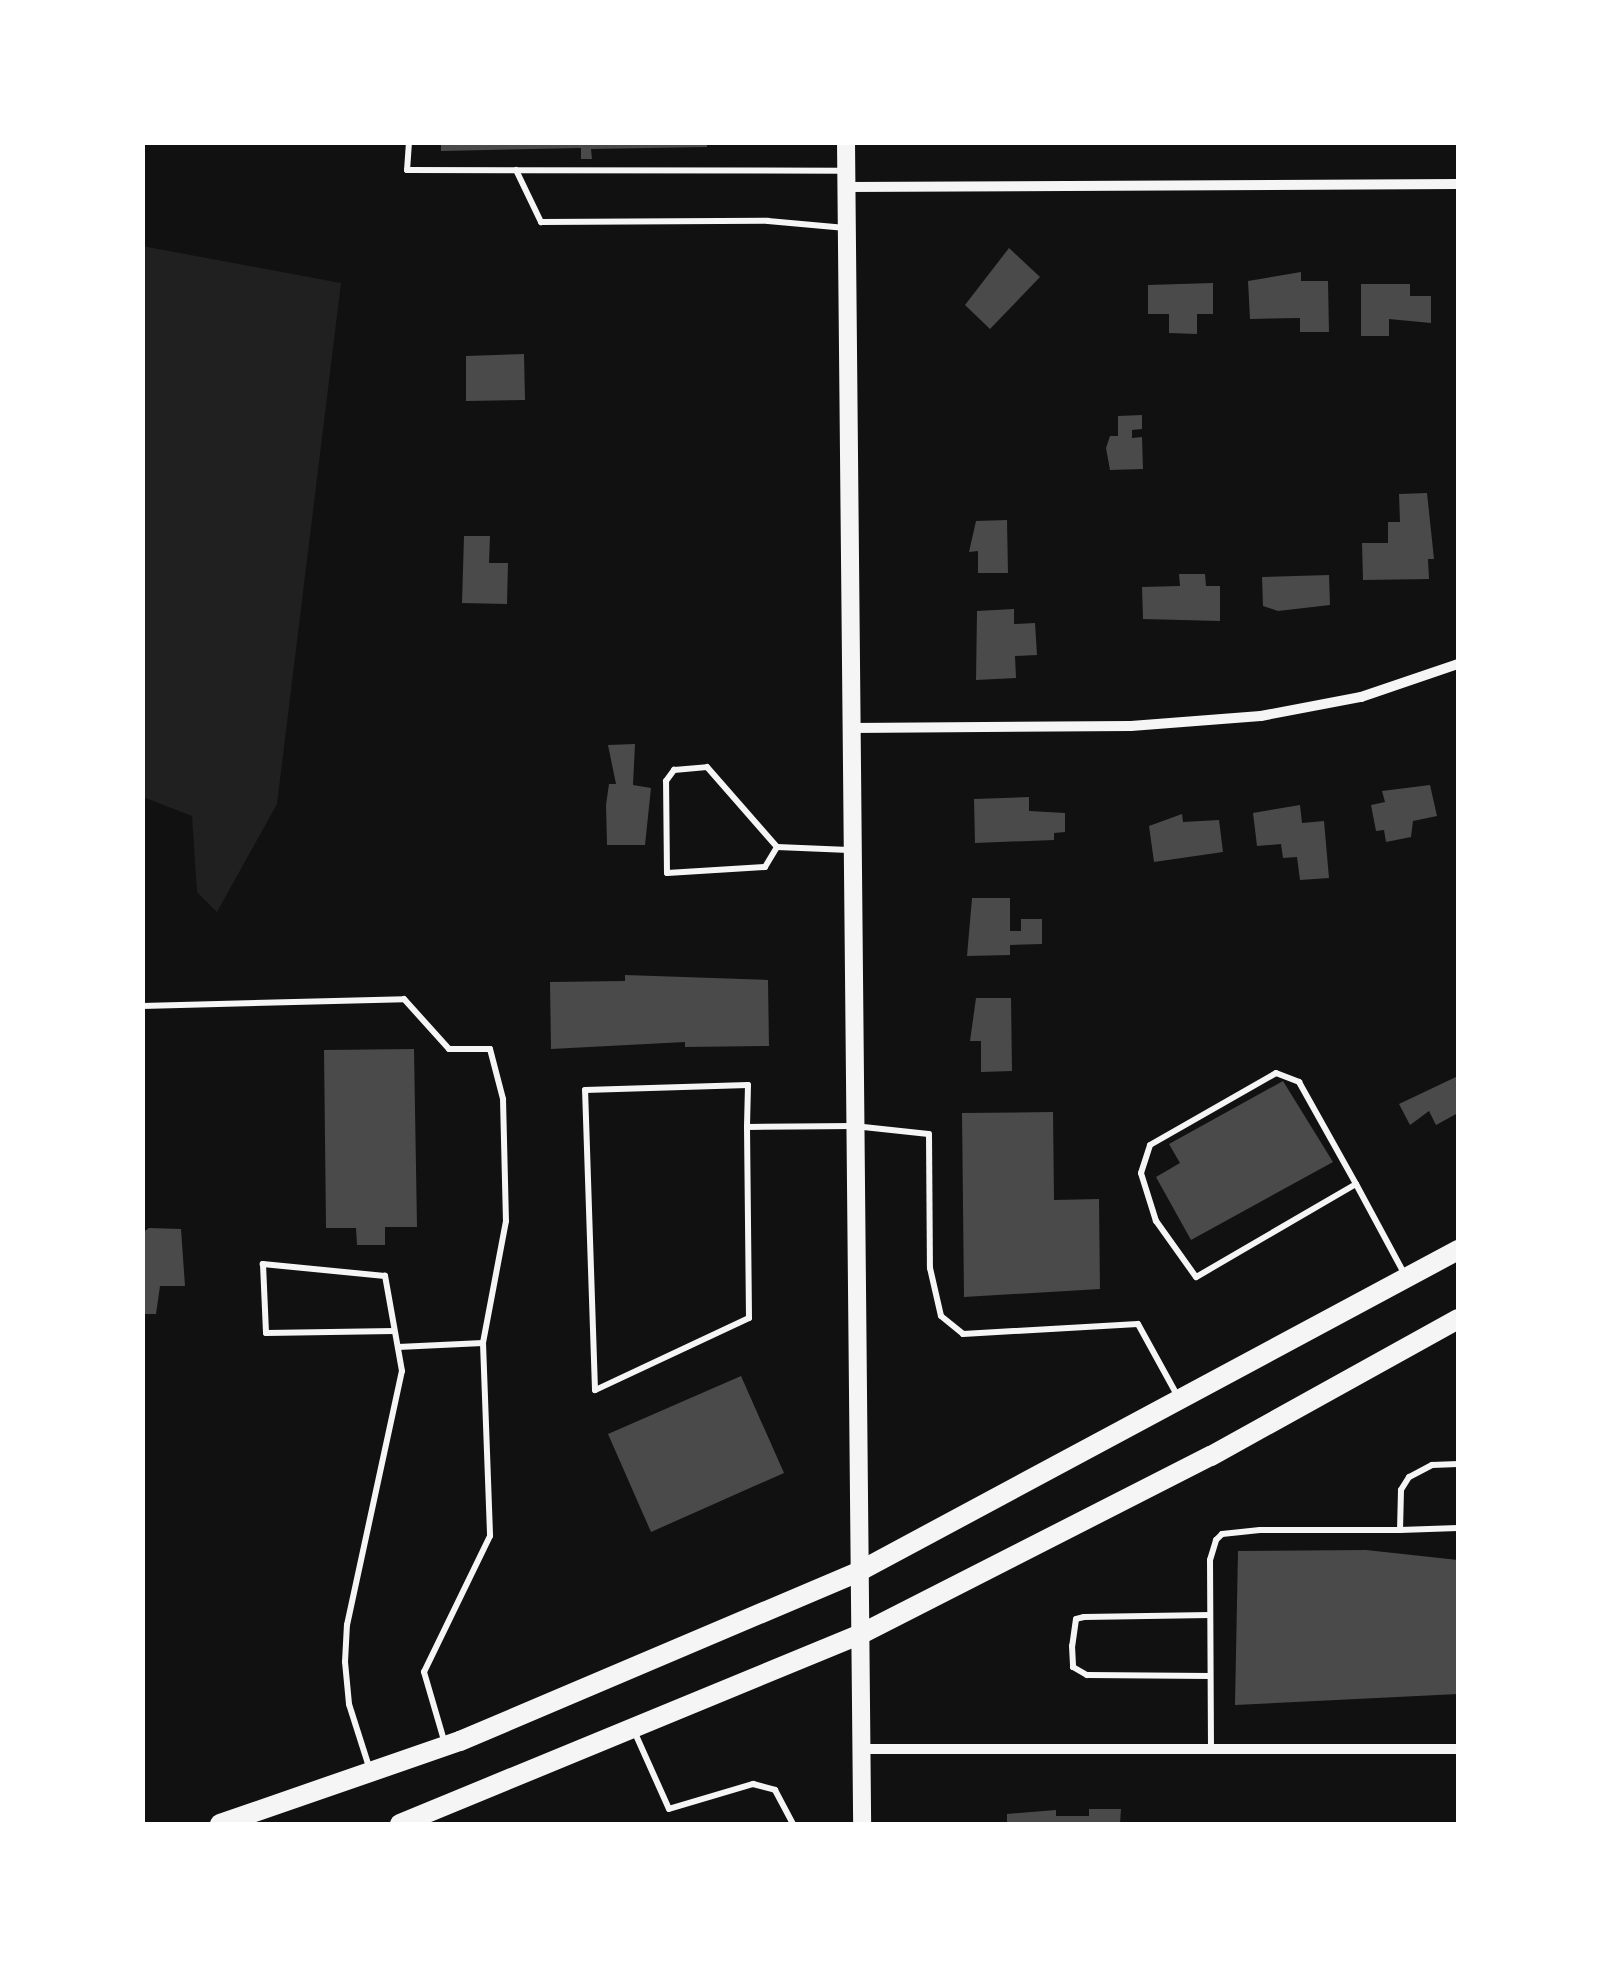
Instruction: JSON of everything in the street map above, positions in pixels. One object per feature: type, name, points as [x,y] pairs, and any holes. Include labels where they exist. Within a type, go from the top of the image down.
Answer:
[{"type":"main road","points":[[846,142],[862,1824]]},
{"type":"main road","points":[[220,1824],[446,1746],[858,1572],[1458,1250]]},
{"type":"main road","points":[[400,1824],[859,1635],[1211,1456],[1458,1318]]},
{"type":"street","points":[[846,179],[1458,184]]},
{"type":"street","points":[[850,728],[1132,726],[1261,716],[1361,697],[1458,664]]},
{"type":"street","points":[[861,1750],[1458,1750]]},
{"type":"lane","points":[[409,142],[407,170],[846,179]]},
{"type":"lane","points":[[516,170],[541,222],[768,221],[847,228]]},
{"type":"lane","points":[[777,846],[765,867],[667,872],[666,781],[674,770],[707,767],[777,846],[852,850]]},
{"type":"lane","points":[[142,1006],[404,999],[450,1049],[490,1049],[503,1099],[506,1221],[482,1343],[489,1550],[430,1648],[424,1672],[446,1746]]},
{"type":"lane","points":[[1356,1184],[1196,1277],[1156,1221],[1141,1173],[1150,1145],[1276,1073],[1300,1082],[1356,1184],[1407,1278]]},
{"type":"lane","points":[[748,1085],[746,1127],[748,1318],[595,1390],[585,1090],[748,1085]]},
{"type":"lane","points":[[746,1127],[854,1126],[929,1134],[930,1268],[941,1316],[964,1334],[1138,1324],[1180,1400]]},
{"type":"lane","points":[[370,1771],[348,1704],[347,1625],[388,1453],[402,1370],[385,1276],[263,1264],[266,1333],[394,1330]]},
{"type":"lane","points":[[398,1348],[482,1343]]},
{"type":"lane","points":[[1400,1530],[1401,1490],[1409,1477],[1432,1465],[1458,1464]]},
{"type":"lane","points":[[1211,1750],[1210,1560],[1222,1534],[1458,1528]]},
{"type":"lane","points":[[1210,1614],[1084,1617],[1076,1619],[1072,1646],[1073,1666],[1086,1675],[1210,1676]]},
{"type":"lane","points":[[634,1730],[669,1810],[754,1784],[775,1790],[793,1824]]},
{"type":"shaded area","points":[[142,246],[341,283],[277,804],[217,912],[197,892],[192,816],[143,797]]},
{"type":"building","points":[[441,142],[707,142],[707,147],[591,149],[592,159],[581,159],[581,148],[441,151]]},
{"type":"building","points":[[1009,248],[1040,277],[990,329],[965,305]]},
{"type":"building","points":[[1301,272],[1301,281],[1328,281],[1329,332],[1300,332],[1300,318],[1250,319],[1248,281]]},
{"type":"building","points":[[1213,283],[1213,314],[1197,314],[1197,334],[1169,333],[1169,314],[1148,314],[1148,285]]},
{"type":"building","points":[[1361,284],[1410,284],[1410,296],[1431,296],[1431,323],[1389,319],[1389,336],[1361,336]]},
{"type":"building","points":[[524,354],[525,400],[466,401],[466,356]]},
{"type":"building","points":[[1142,415],[1142,429],[1132,430],[1132,438],[1142,437],[1143,469],[1110,470],[1106,448],[1110,436],[1118,436],[1118,416]]},
{"type":"building","points":[[1427,493],[1434,559],[1428,559],[1429,579],[1363,580],[1362,543],[1388,543],[1388,522],[1400,522],[1399,494]]},
{"type":"building","points":[[1007,520],[1008,573],[978,573],[978,551],[969,552],[976,521]]},
{"type":"building","points":[[464,536],[490,536],[489,563],[508,563],[507,604],[462,603]]},
{"type":"building","points":[[1179,574],[1205,574],[1206,586],[1220,586],[1220,621],[1143,619],[1142,587],[1180,586]]},
{"type":"building","points":[[1329,575],[1330,605],[1278,611],[1263,606],[1262,577]]},
{"type":"building","points":[[1014,609],[1014,624],[1035,623],[1037,655],[1015,656],[1016,678],[976,680],[977,611]]},
{"type":"building","points":[[635,744],[633,785],[651,788],[645,845],[607,845],[609,784],[616,784],[608,745]]},
{"type":"building","points":[[1430,785],[1437,816],[1413,821],[1411,837],[1386,842],[1384,830],[1376,831],[1371,805],[1385,802],[1382,791]]},
{"type":"building","points":[[1029,797],[1029,811],[1065,813],[1065,832],[1054,833],[1054,840],[975,843],[974,799]]},
{"type":"building","points":[[1300,805],[1302,823],[1324,821],[1329,878],[1300,880],[1297,857],[1283,858],[1281,844],[1257,846],[1253,813]]},
{"type":"building","points":[[1182,814],[1183,822],[1219,820],[1223,852],[1154,862],[1149,826]]},
{"type":"building","points":[[972,898],[1010,898],[1010,931],[1021,931],[1021,919],[1042,919],[1042,944],[1010,945],[1010,955],[967,956]]},
{"type":"building","points":[[625,975],[768,980],[769,1046],[685,1047],[685,1042],[551,1049],[550,982],[625,981]]},
{"type":"building","points":[[976,998],[1011,998],[1012,1071],[981,1072],[981,1041],[970,1041]]},
{"type":"building","points":[[414,1049],[417,1227],[385,1227],[385,1245],[357,1245],[356,1228],[326,1228],[324,1050]]},
{"type":"building","points":[[1458,1076],[1458,1113],[1436,1125],[1429,1111],[1410,1125],[1399,1104]]},
{"type":"building","points":[[1283,1081],[1333,1162],[1191,1240],[1156,1177],[1180,1163],[1169,1144]]},
{"type":"building","points":[[1053,1112],[1054,1200],[1099,1199],[1100,1289],[964,1297],[962,1113]]},
{"type":"building","points":[[149,1228],[181,1229],[185,1286],[160,1286],[156,1314],[142,1314],[142,1233]]},
{"type":"building","points":[[741,1376],[784,1473],[651,1532],[608,1434]]},
{"type":"building","points":[[1366,1550],[1458,1560],[1458,1694],[1235,1705],[1238,1551]]},
{"type":"building","points":[[1089,1809],[1121,1809],[1120,1824],[1007,1824],[1007,1814],[1056,1810],[1056,1816],[1089,1816]]}]
